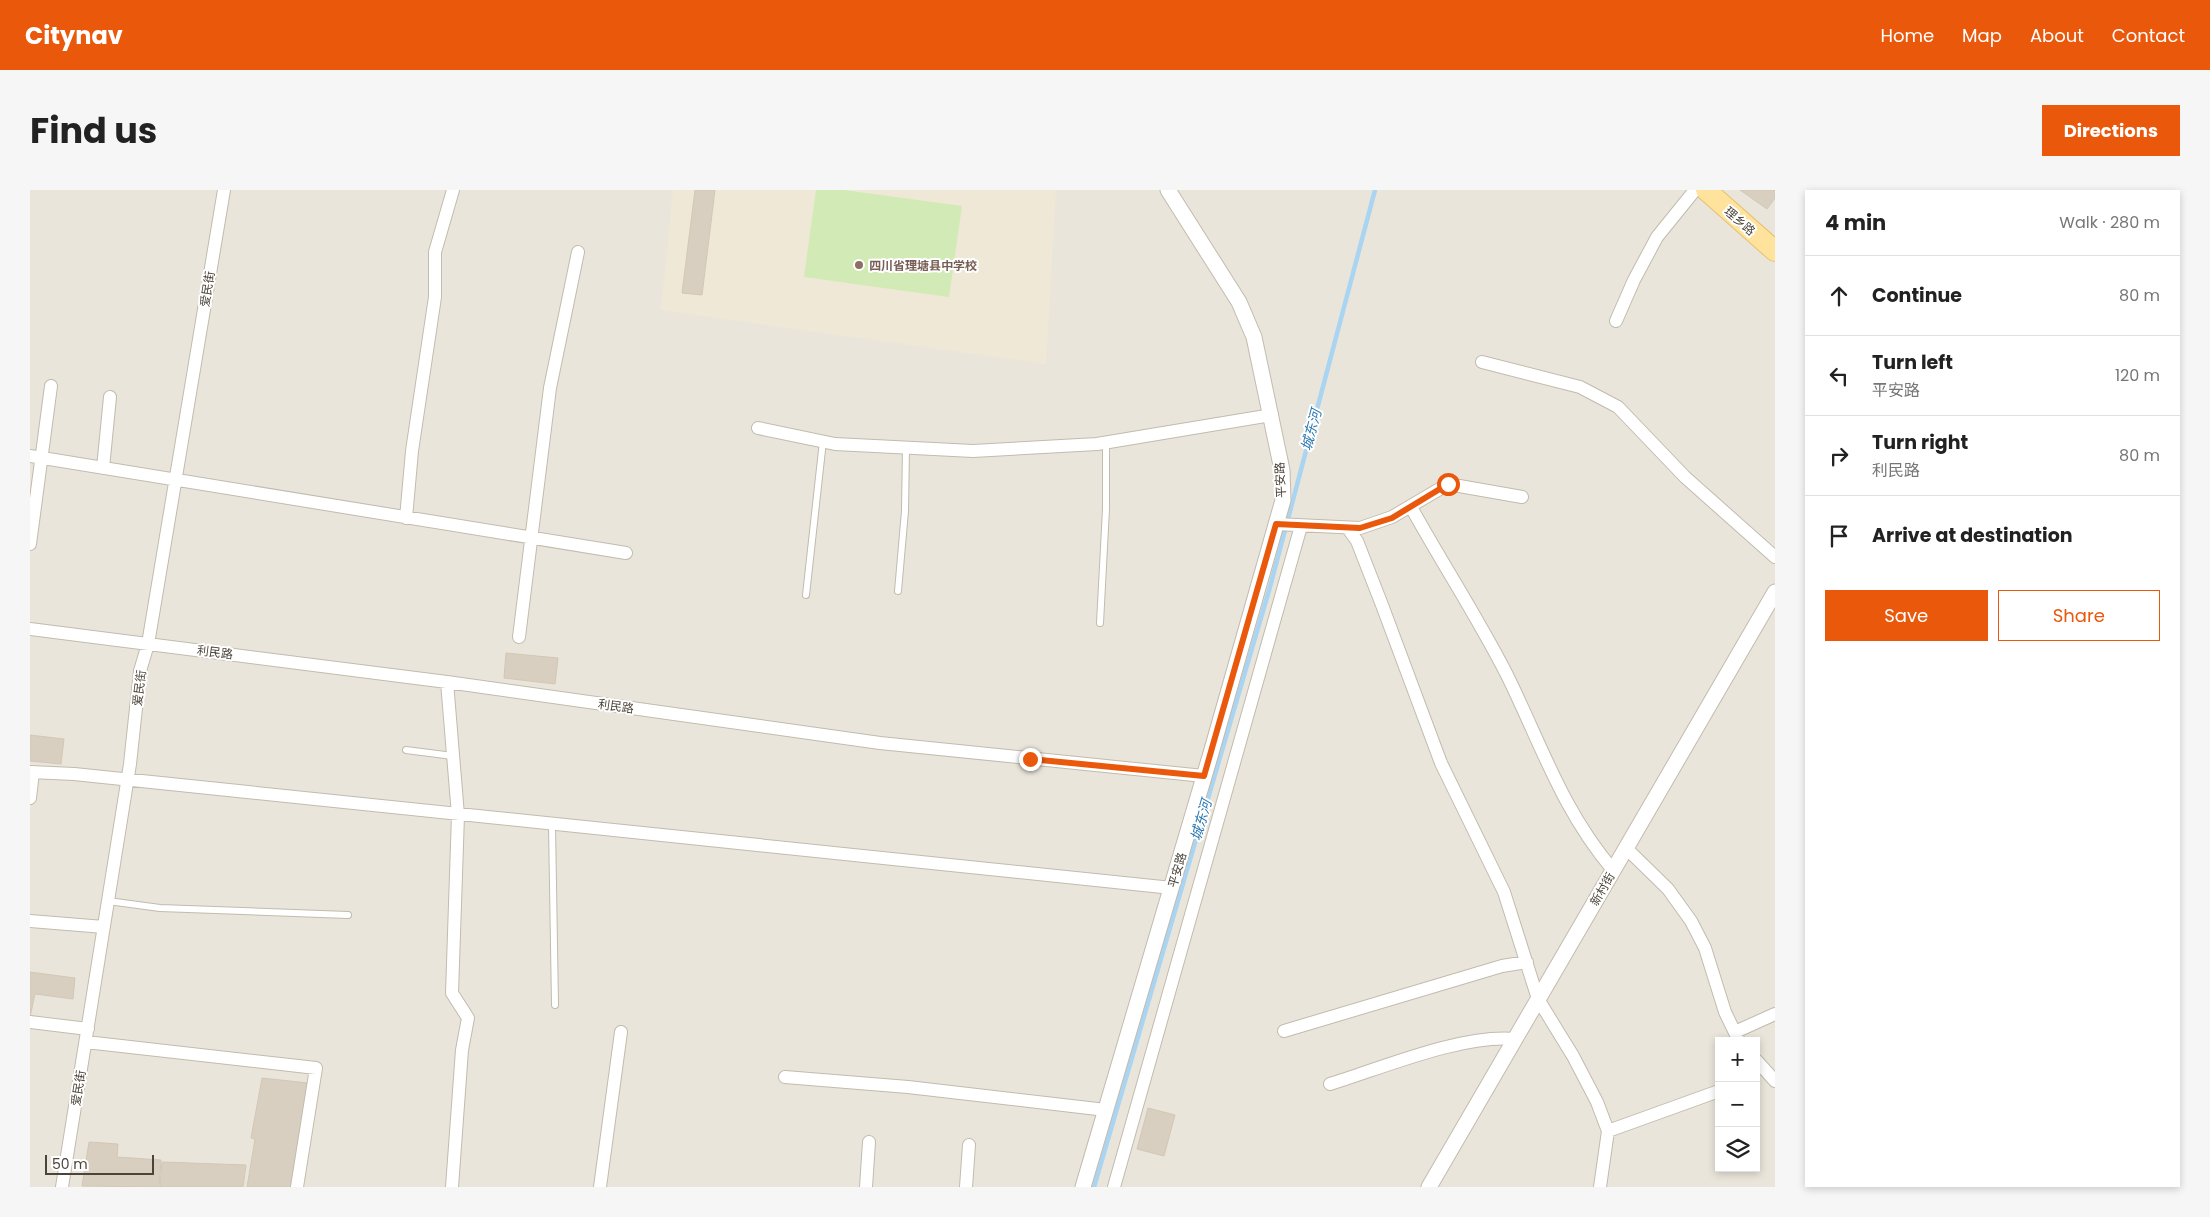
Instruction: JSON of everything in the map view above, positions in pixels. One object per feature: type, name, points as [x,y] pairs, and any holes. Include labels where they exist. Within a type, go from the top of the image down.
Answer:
[{"type":"main road","name":"理乡路","points":[[1706,190],[1775,251]]},
{"type":"street","name":"爱民街","points":[[62,1187],[127,781],[140,671],[148,644],[224,190]]},
{"type":"street","points":[[406,518],[412,451],[435,297],[435,252],[453,190]]},
{"type":"street","name":"平安路","points":[[1083,1187],[1172,888],[1277,525],[1282,500],[1282,478],[1272,416],[1254,337],[1228,282],[1168,190]]},
{"type":"street","points":[[1616,321],[1634,280],[1657,237],[1695,190]]},
{"type":"street","points":[[519,637],[550,388],[578,252]]},
{"type":"street","points":[[1482,362],[1580,387],[1618,407],[1685,477],[1775,556]]},
{"type":"street","points":[[30,544],[36,457],[51,386]]},
{"type":"street","points":[[103,468],[110,396]]},
{"type":"street","points":[[758,428],[823,441],[973,450],[1106,442],[1272,416]]},
{"type":"street","points":[[36,457],[626,553]]},
{"type":"street","points":[[1277,525],[1349,530],[1374,524],[1411,507],[1448,484],[1522,497]]},
{"type":"street","points":[[1411,507],[1506,674],[1567,806],[1597,851],[1613,870]]},
{"type":"street","points":[[1114,1187],[1297,526]]},
{"type":"street","points":[[1349,530],[1356,541],[1382,605],[1440,763],[1504,892],[1538,999],[1573,1056],[1597,1102],[1608,1131],[1600,1187]]},
{"type":"street","name":"新村街","points":[[1429,1187],[1775,592]]},
{"type":"street","name":"利民路","points":[[30,629],[448,682],[870,742],[1204,776]]},
{"type":"street","points":[[448,682],[458,815],[452,993],[468,1018],[462,1050],[452,1187]]},
{"type":"street","points":[[30,798],[32,772],[65,773],[127,781],[1172,888]]},
{"type":"street","points":[[1626,848],[1668,889],[1691,921],[1705,948],[1719,993],[1737,1036],[1775,1014]]},
{"type":"street","points":[[30,921],[104,927]]},
{"type":"street","points":[[1284,1032],[1502,966],[1527,962]]},
{"type":"street","points":[[30,1022],[87,1035],[316,1068],[297,1187]]},
{"type":"street","points":[[600,1187],[621,1032]]},
{"type":"street","points":[[1330,1084],[1459,1044],[1494,1038],[1515,1039]]},
{"type":"street","points":[[1760,1066],[1767,1077]]},
{"type":"street","points":[[784,1077],[926,1089],[1106,1110]]},
{"type":"street","points":[[1608,1131],[1715,1092]]},
{"type":"street","points":[[866,1187],[869,1142]]},
{"type":"street","points":[[966,1187],[969,1144]]},
{"type":"lane","points":[[806,594],[823,441]]},
{"type":"lane","points":[[1100,623],[1106,509],[1106,442]]},
{"type":"lane","points":[[898,591],[905,511],[906,447]]},
{"type":"lane","points":[[406,750],[453,756]]},
{"type":"lane","points":[[552,824],[555,1005]]},
{"type":"lane","points":[[108,901],[160,908],[348,915]]},
{"type":"shaded area","points":[[30,190],[1775,190],[1775,1187],[30,1187]]},
{"type":"shaded area","name":"四川省理塘县中学校","points":[[673,190],[1056,190],[1046,364],[661,310]]},
{"type":"green space","points":[[816,190],[844,190],[962,206],[949,297],[804,277]]},
{"type":"building","points":[[695,190],[715,190],[702,295],[682,293]]},
{"type":"building","points":[[1740,190],[1775,190],[1775,198],[1767,209]]},
{"type":"building","points":[[506,653],[558,658],[555,684],[504,678]]},
{"type":"building","points":[[30,735],[64,739],[61,764],[30,761]]},
{"type":"building","points":[[30,972],[75,978],[73,999],[35,994],[30,1017]]},
{"type":"building","points":[[262,1078],[308,1083],[292,1187],[247,1187],[255,1139],[251,1138]]},
{"type":"building","points":[[1148,1108],[1175,1115],[1164,1156],[1137,1149]]},
{"type":"building","points":[[89,1142],[118,1144],[117,1157],[161,1160],[159,1187],[82,1186]]},
{"type":"building","points":[[162,1162],[246,1165],[243,1187],[160,1187]]},
{"type":"waterway","name":"城东河","points":[[1094,1187],[1270,587],[1375,190]]},
{"type":"place","name":"四川省理塘县中学校","points":[[859,265]]},
{"type":"route","points":[[1030,759],[1204,776],[1276,524],[1349,530],[1360,528],[1392,518],[1448,484]]}]
